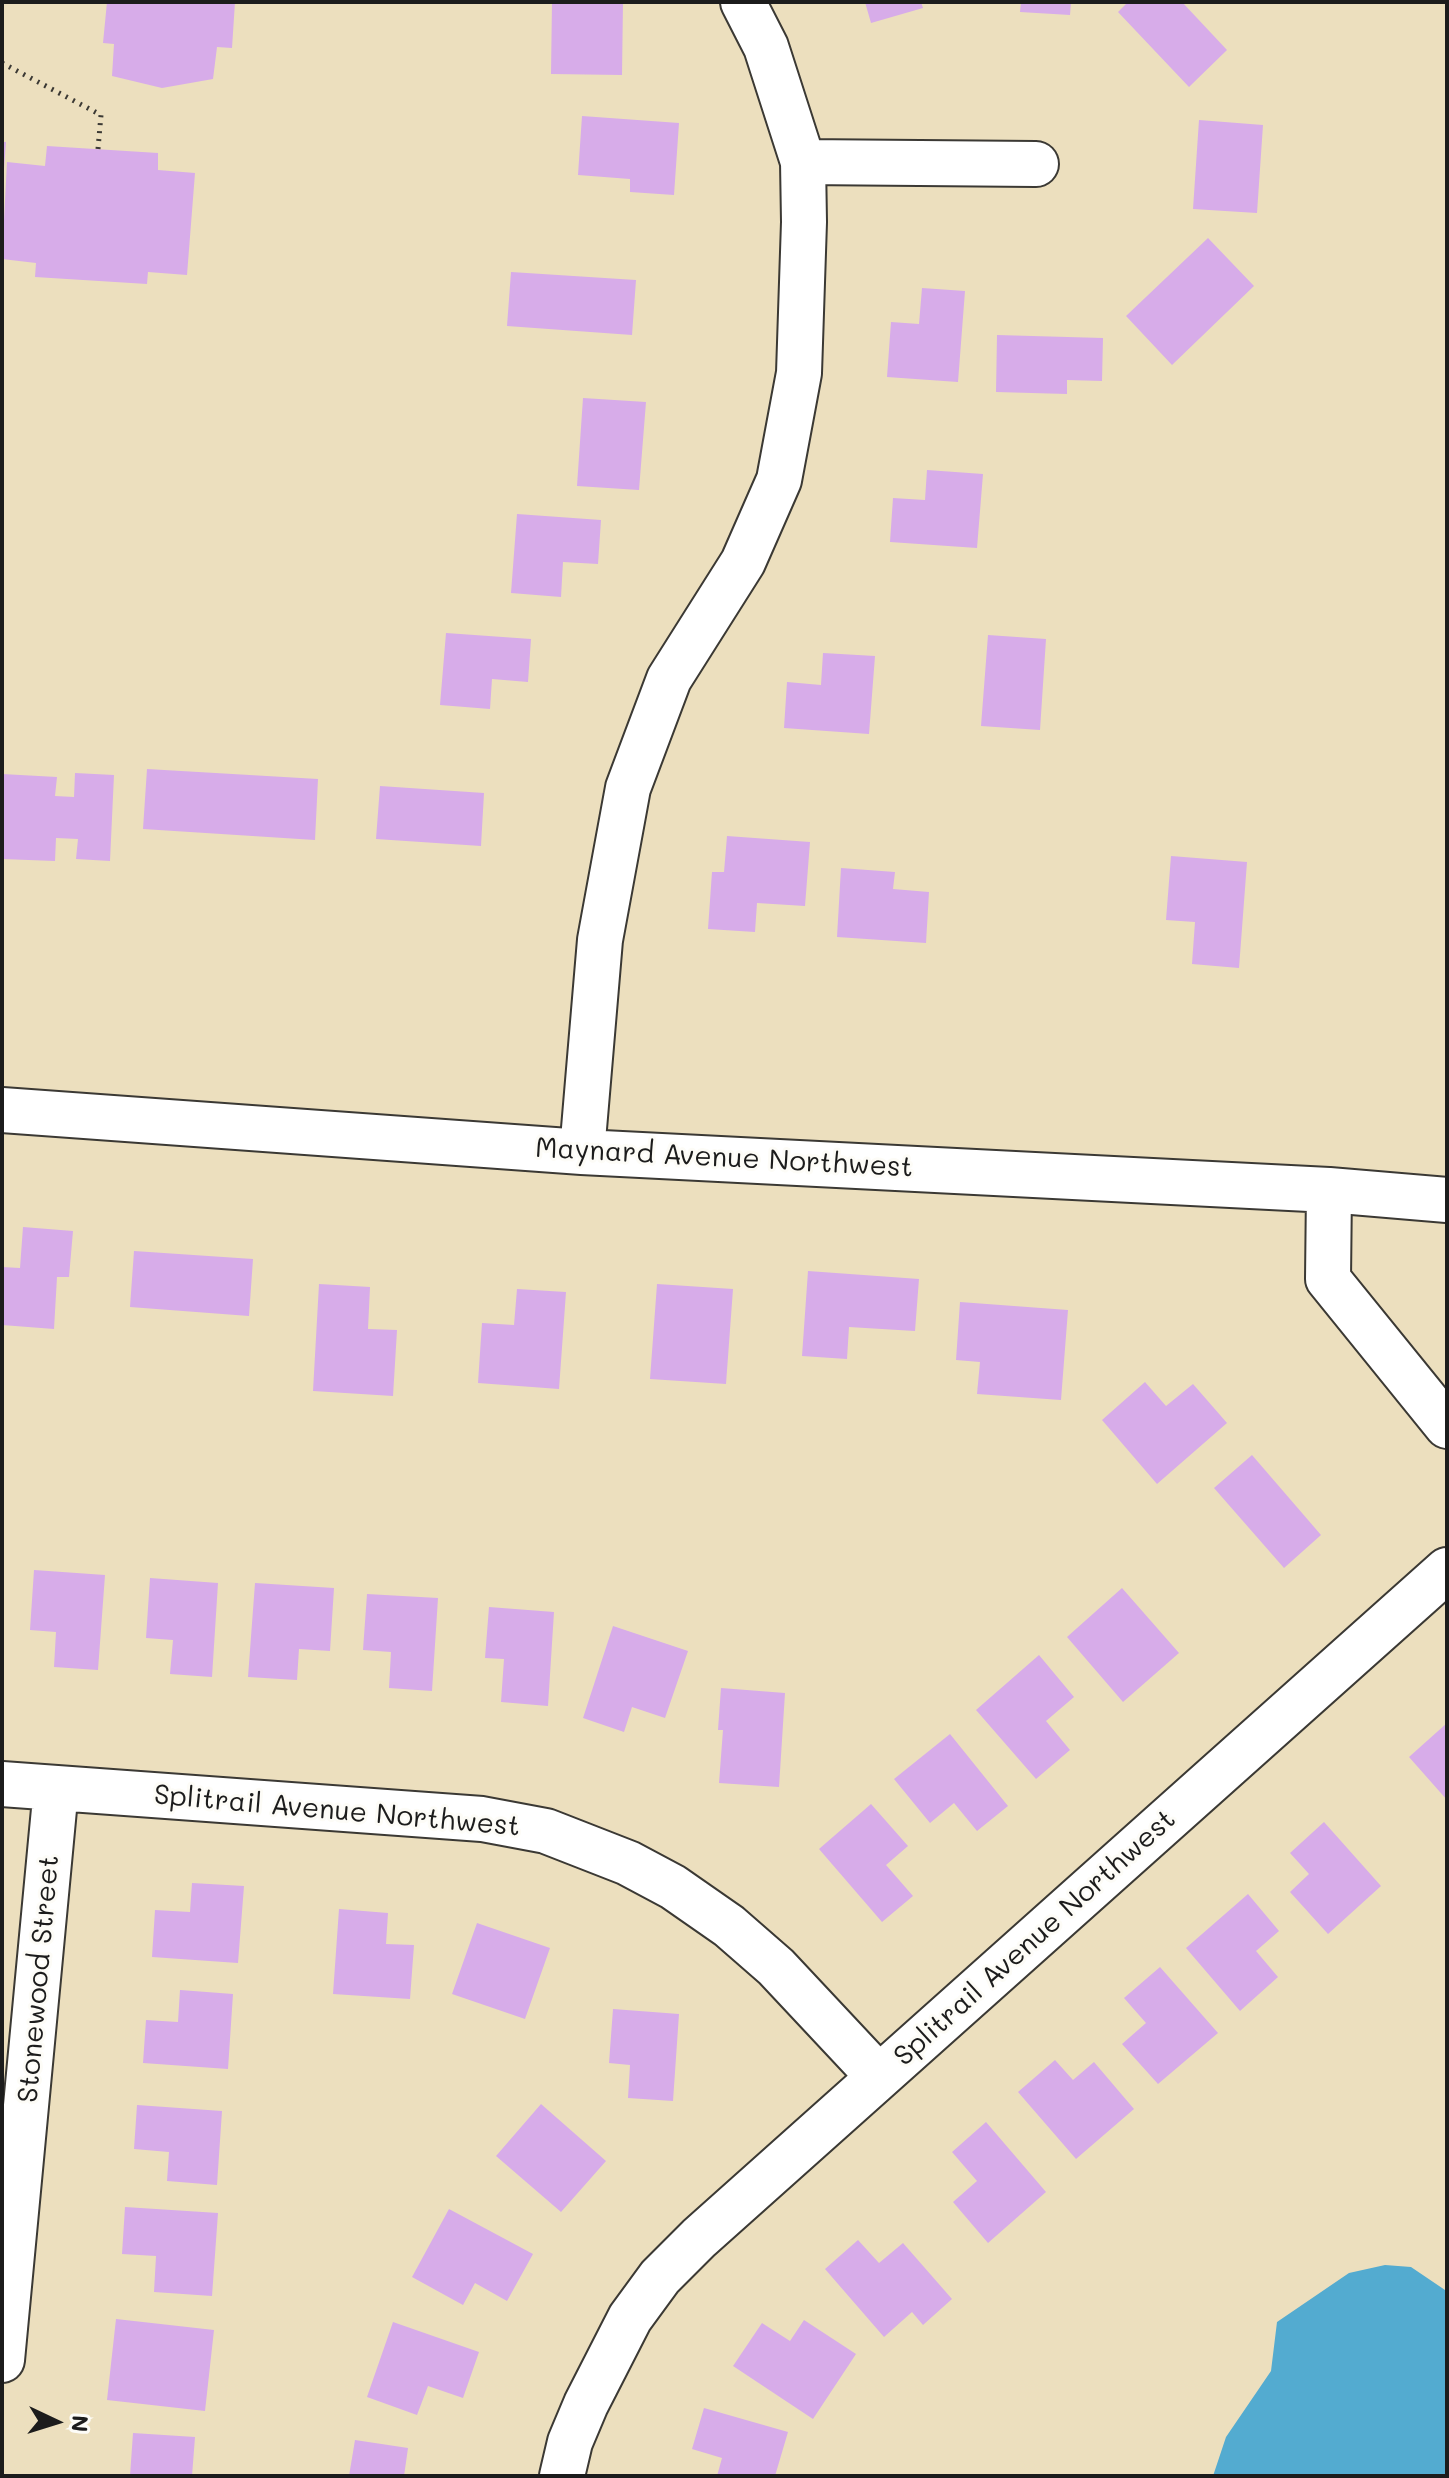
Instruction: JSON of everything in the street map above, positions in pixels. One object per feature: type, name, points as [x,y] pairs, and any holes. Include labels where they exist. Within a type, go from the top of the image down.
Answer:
[{"type":"street","points":[[582,1152],[600,940],[628,788],[669,679],[743,562],[779,480],[799,373],[803,162],[766,47],[743,2]]},
{"type":"street","points":[[803,162],[1036,164]]},
{"type":"street","name":"Maynard Avenue Northwest","points":[[2,1110],[582,1152],[1329,1190],[1447,1200]]},
{"type":"street","points":[[1329,1190],[1328,1279],[1447,1426]]},
{"type":"street","name":"Splitrail Avenue Northwest","points":[[2,1784],[482,1819],[546,1831],[628,1863],[673,1887],[729,1926],[776,1967],[879,2077],[1447,1570]]},
{"type":"street","name":"Stonewood Street","points":[[2,2360],[56,1788]]},
{"type":"street","points":[[562,2476],[570,2442],[602,2371],[630,2318],[660,2277],[699,2238],[879,2077]]},
{"type":"path","points":[[2,63],[101,115],[98,149]]},
{"type":"water","points":[[1385,2265],[1411,2267],[1445,2290],[1447,2476],[1213,2476],[1226,2437],[1271,2371],[1277,2322],[1349,2273]]},
{"type":"building","points":[[107,2],[235,2],[232,48],[217,47],[213,79],[162,88],[112,76],[114,44],[103,43]]},
{"type":"building","points":[[552,2],[623,2],[622,75],[551,74]]},
{"type":"building","points":[[865,2],[921,2],[923,8],[871,23]]},
{"type":"building","points":[[1021,2],[1071,2],[1070,15],[1020,12]]},
{"type":"building","points":[[1128,2],[1182,2],[1227,50],[1189,87],[1118,12]]},
{"type":"building","points":[[582,116],[679,123],[674,195],[630,192],[630,179],[578,175]]},
{"type":"building","points":[[1199,120],[1263,125],[1257,213],[1193,209]]},
{"type":"building","points":[[2,142],[6,142],[4,169],[2,169]]},
{"type":"building","points":[[47,146],[158,153],[158,170],[195,173],[187,275],[148,272],[147,284],[35,277],[36,263],[2,259],[7,162],[45,166]]},
{"type":"building","points":[[1208,238],[1254,286],[1172,365],[1126,316]]},
{"type":"building","points":[[511,272],[636,280],[632,335],[507,326]]},
{"type":"building","points":[[922,288],[965,291],[958,382],[887,377],[891,322],[919,324]]},
{"type":"building","points":[[997,335],[1103,338],[1102,381],[1067,380],[1067,394],[996,392]]},
{"type":"building","points":[[583,398],[646,402],[639,490],[577,486]]},
{"type":"building","points":[[927,470],[983,474],[977,548],[890,542],[893,498],[925,500]]},
{"type":"building","points":[[517,514],[601,520],[598,564],[563,562],[561,597],[511,593]]},
{"type":"building","points":[[446,633],[531,639],[528,682],[492,679],[490,709],[440,705]]},
{"type":"building","points":[[988,635],[1046,639],[1040,730],[981,726]]},
{"type":"building","points":[[823,653],[875,656],[869,734],[784,728],[787,682],[821,685]]},
{"type":"building","points":[[147,769],[318,779],[315,840],[143,829]]},
{"type":"building","points":[[75,773],[114,775],[110,861],[76,859],[78,839],[56,838],[55,861],[2,859],[2,774],[57,777],[55,796],[74,797]]},
{"type":"building","points":[[380,786],[484,793],[481,846],[376,839]]},
{"type":"building","points":[[727,836],[810,842],[805,906],[757,903],[755,932],[708,929],[712,872],[724,872]]},
{"type":"building","points":[[1171,856],[1247,862],[1239,968],[1192,964],[1195,922],[1166,920]]},
{"type":"building","points":[[841,868],[895,872],[893,889],[929,892],[926,943],[837,937]]},
{"type":"building","points":[[23,1227],[73,1231],[69,1277],[57,1277],[54,1329],[2,1325],[2,1267],[20,1268]]},
{"type":"building","points":[[134,1251],[253,1259],[249,1316],[130,1307]]},
{"type":"building","points":[[808,1271],[919,1279],[915,1331],[849,1327],[847,1359],[802,1356]]},
{"type":"building","points":[[319,1284],[370,1287],[368,1329],[397,1330],[393,1396],[313,1391]]},
{"type":"building","points":[[657,1284],[733,1289],[726,1384],[650,1379]]},
{"type":"building","points":[[517,1289],[566,1292],[559,1389],[478,1383],[482,1323],[514,1325]]},
{"type":"building","points":[[960,1302],[1068,1310],[1061,1400],[977,1394],[980,1362],[956,1360]]},
{"type":"building","points":[[1145,1382],[1166,1406],[1193,1384],[1227,1423],[1157,1484],[1102,1420]]},
{"type":"building","points":[[1252,1455],[1321,1535],[1284,1568],[1214,1488]]},
{"type":"building","points":[[34,1570],[105,1575],[98,1670],[54,1667],[56,1632],[30,1630]]},
{"type":"building","points":[[150,1578],[218,1583],[212,1677],[170,1674],[173,1640],[146,1638]]},
{"type":"building","points":[[255,1583],[334,1588],[330,1651],[299,1649],[297,1680],[248,1677]]},
{"type":"building","points":[[1122,1588],[1179,1653],[1123,1702],[1067,1637]]},
{"type":"building","points":[[367,1594],[438,1598],[432,1691],[389,1688],[391,1652],[363,1650]]},
{"type":"building","points":[[489,1607],[554,1612],[548,1706],[501,1702],[504,1659],[485,1658]]},
{"type":"building","points":[[613,1626],[688,1651],[665,1718],[632,1707],[624,1732],[583,1718]]},
{"type":"building","points":[[1039,1655],[1074,1697],[1046,1721],[1070,1750],[1036,1779],[976,1710]]},
{"type":"building","points":[[721,1688],[785,1693],[779,1787],[719,1783],[723,1730],[718,1730]]},
{"type":"building","points":[[1447,1723],[1447,1800],[1409,1757]]},
{"type":"building","points":[[950,1734],[1008,1806],[977,1831],[954,1803],[930,1823],[894,1779]]},
{"type":"building","points":[[871,1804],[908,1846],[886,1865],[913,1896],[882,1922],[819,1849]]},
{"type":"building","points":[[1324,1822],[1381,1886],[1328,1934],[1290,1892],[1309,1874],[1290,1853]]},
{"type":"building","points":[[192,1883],[244,1886],[238,1963],[152,1957],[155,1910],[190,1912]]},
{"type":"building","points":[[1248,1894],[1279,1931],[1256,1951],[1278,1977],[1240,2011],[1186,1948]]},
{"type":"building","points":[[339,1909],[388,1913],[386,1944],[414,1945],[410,1999],[333,1994]]},
{"type":"building","points":[[477,1923],[550,1948],[525,2019],[452,1994]]},
{"type":"building","points":[[1160,1967],[1218,2033],[1158,2084],[1122,2044],[1146,2023],[1124,1998]]},
{"type":"building","points":[[180,1990],[233,1994],[228,2069],[143,2063],[146,2020],[178,2022]]},
{"type":"building","points":[[613,2009],[679,2014],[673,2101],[628,2098],[630,2065],[609,2063]]},
{"type":"building","points":[[1055,2060],[1073,2080],[1094,2062],[1134,2109],[1076,2159],[1018,2092]]},
{"type":"building","points":[[541,2104],[606,2161],[561,2212],[496,2156]]},
{"type":"building","points":[[137,2105],[222,2111],[217,2185],[167,2181],[169,2152],[134,2149]]},
{"type":"building","points":[[986,2122],[1046,2192],[988,2243],[953,2202],[977,2181],[952,2152]]},
{"type":"building","points":[[125,2207],[218,2213],[212,2296],[154,2292],[156,2256],[122,2254]]},
{"type":"building","points":[[449,2209],[533,2254],[507,2301],[475,2283],[463,2305],[412,2277]]},
{"type":"building","points":[[858,2240],[879,2263],[903,2243],[952,2299],[923,2325],[912,2312],[884,2337],[825,2269]]},
{"type":"building","points":[[116,2319],[214,2330],[205,2411],[107,2400]]},
{"type":"building","points":[[804,2320],[856,2354],[813,2419],[733,2366],[762,2323],[790,2341]]},
{"type":"building","points":[[393,2322],[479,2352],[463,2398],[428,2386],[417,2415],[367,2397]]},
{"type":"building","points":[[704,2408],[788,2432],[775,2476],[717,2476],[722,2458],[692,2449]]},
{"type":"building","points":[[133,2433],[195,2437],[192,2476],[130,2476]]},
{"type":"building","points":[[355,2440],[408,2448],[404,2476],[349,2476]]}]
